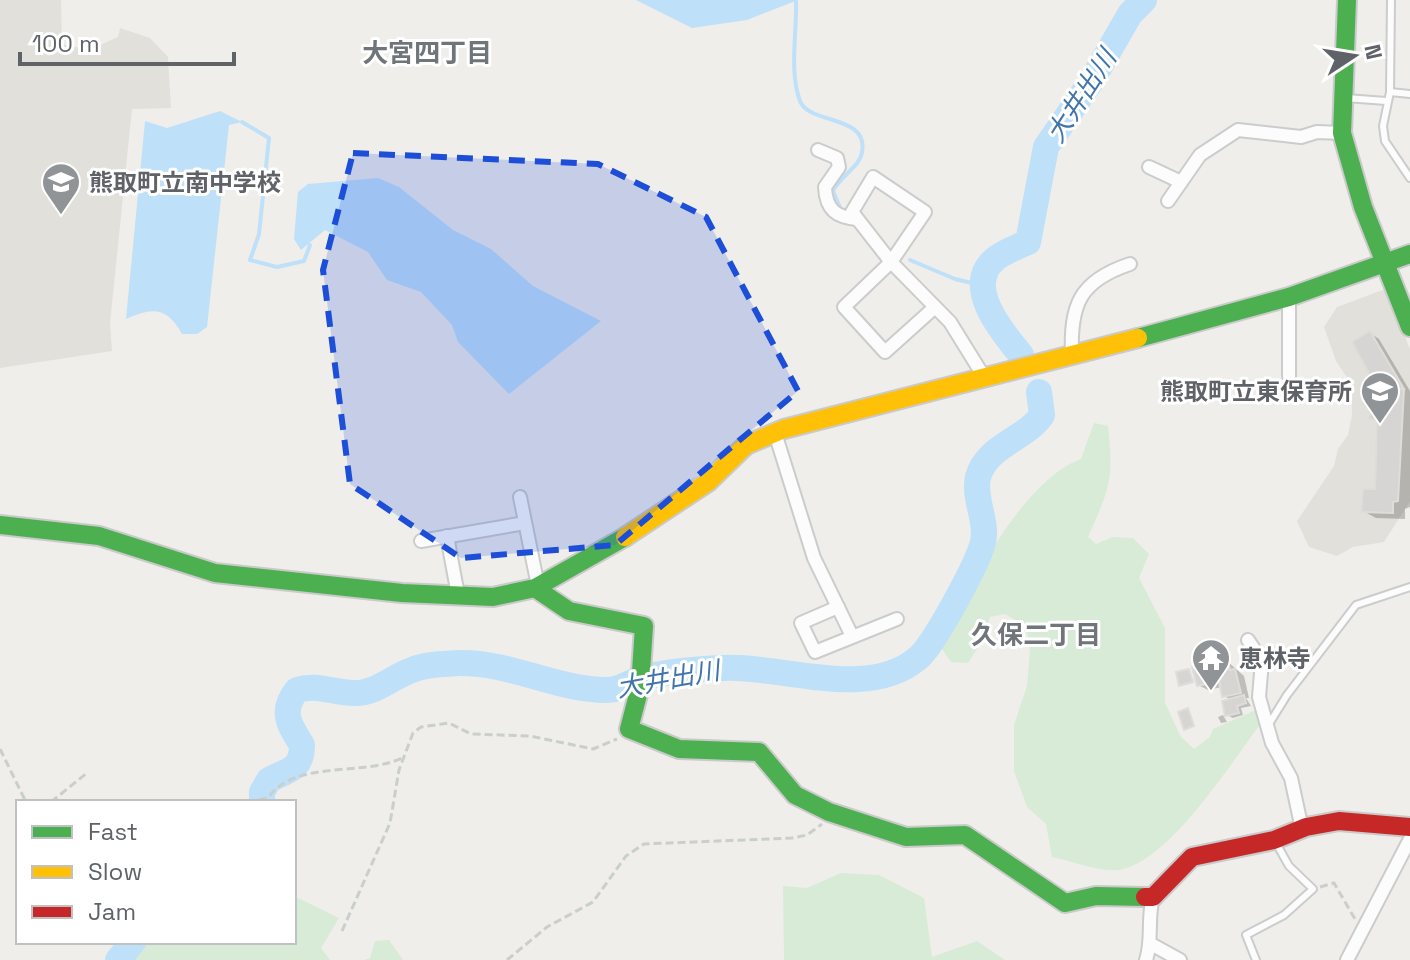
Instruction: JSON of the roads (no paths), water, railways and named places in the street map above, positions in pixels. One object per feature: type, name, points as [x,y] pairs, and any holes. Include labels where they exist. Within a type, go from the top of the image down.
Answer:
[{"type":"street","points":[[1347,0],[1342,133],[1363,206],[1410,327]]},
{"type":"street","points":[[1168,201],[1200,155],[1238,130],[1301,137],[1317,132],[1342,133]]},
{"type":"street","points":[[818,150],[837,158],[839,167],[825,187],[832,211],[838,218],[857,219]]},
{"type":"street","points":[[1149,167],[1181,182]]},
{"type":"street","points":[[935,307],[885,352],[844,307],[891,262],[925,212],[873,177],[852,212],[891,262],[950,322],[986,380]]},
{"type":"street","points":[[0,525],[99,536],[215,573],[493,597],[536,587],[661,515],[708,482],[746,445],[775,433],[986,380],[1289,297],[1410,254]]},
{"type":"street","points":[[1072,356],[1071,322],[1077,300],[1105,272],[1130,264]]},
{"type":"street","points":[[1289,297],[1289,376]]},
{"type":"street","points":[[775,433],[814,558],[852,636]]},
{"type":"street","points":[[520,497],[536,587],[569,611],[644,626],[641,678],[629,729],[679,749],[746,749],[759,752],[795,795],[829,812],[906,837],[965,835],[1065,903],[1096,896],[1153,897]]},
{"type":"street","points":[[421,541],[525,523]]},
{"type":"street","points":[[447,536],[458,595]]},
{"type":"street","points":[[838,607],[801,623],[815,652],[897,619]]},
{"type":"street","points":[[1248,640],[1262,661],[1259,697],[1267,728],[1291,778],[1302,829]]},
{"type":"street","points":[[1146,960],[1151,944],[1148,917],[1153,897],[1192,857],[1274,840],[1302,829],[1339,821],[1410,827]]},
{"type":"street","points":[[1347,960],[1410,839]]},
{"type":"street","points":[[1151,944],[1180,960]]},
{"type":"lane","points":[[1391,0],[1390,92],[1386,101],[1385,141],[1410,178]]},
{"type":"lane","points":[[1390,92],[1410,94]]},
{"type":"lane","points":[[1343,98],[1386,101]]},
{"type":"lane","points":[[1267,728],[1287,695],[1356,605],[1410,587]]},
{"type":"lane","points":[[1256,960],[1246,935],[1284,915],[1313,889],[1289,866],[1274,840]]},
{"type":"water","points":[[636,0],[798,0],[747,20],[692,28]]},
{"type":"water","points":[[220,111],[242,122],[229,125],[207,327],[197,334],[182,334],[165,314],[152,311],[126,319],[145,121],[167,128]]},
{"type":"water","points":[[378,178],[399,187],[453,230],[491,249],[533,286],[601,321],[509,394],[458,342],[452,325],[421,292],[387,280],[368,252],[325,230],[301,250],[294,239],[298,192],[308,184]]},
{"type":"waterway","name":"大井出川","points":[[1021,355],[997,323],[984,296],[986,271],[997,257],[1028,242],[1046,147],[1092,80],[1130,14],[1144,0]]},
{"type":"waterway","points":[[796,1],[794,65],[800,101],[814,114],[848,125],[857,131],[862,140],[860,157],[833,191],[841,210]]},
{"type":"waterway","points":[[242,122],[269,138],[259,234],[250,260],[277,267],[304,261],[310,245]]},
{"type":"waterway","points":[[910,260],[955,279],[985,286]]},
{"type":"waterway","name":"大井出川","points":[[262,800],[262,792],[269,780],[293,768],[300,760],[302,745],[290,724],[288,711],[297,690],[305,688],[363,692],[417,668],[459,663],[497,667],[570,686],[607,690],[641,678],[704,669],[747,668],[850,679],[898,671],[925,650],[964,585],[983,542],[978,477],[989,457],[1035,424],[1042,415],[1039,392]]},
{"type":"waterway","name":"大井出川","points":[[118,960],[131,944]]},
{"type":"place","name":"熊取町立南中学校","points":[[61,216]]},
{"type":"place","name":"熊取町立東保育所","points":[[1380,425]]},
{"type":"place","name":"恵林寺","points":[[1211,692]]},
{"type":"district","name":"大宮四丁目","points":[[427,53]]},
{"type":"district","name":"久保二丁目","points":[[1036,635]]}]
